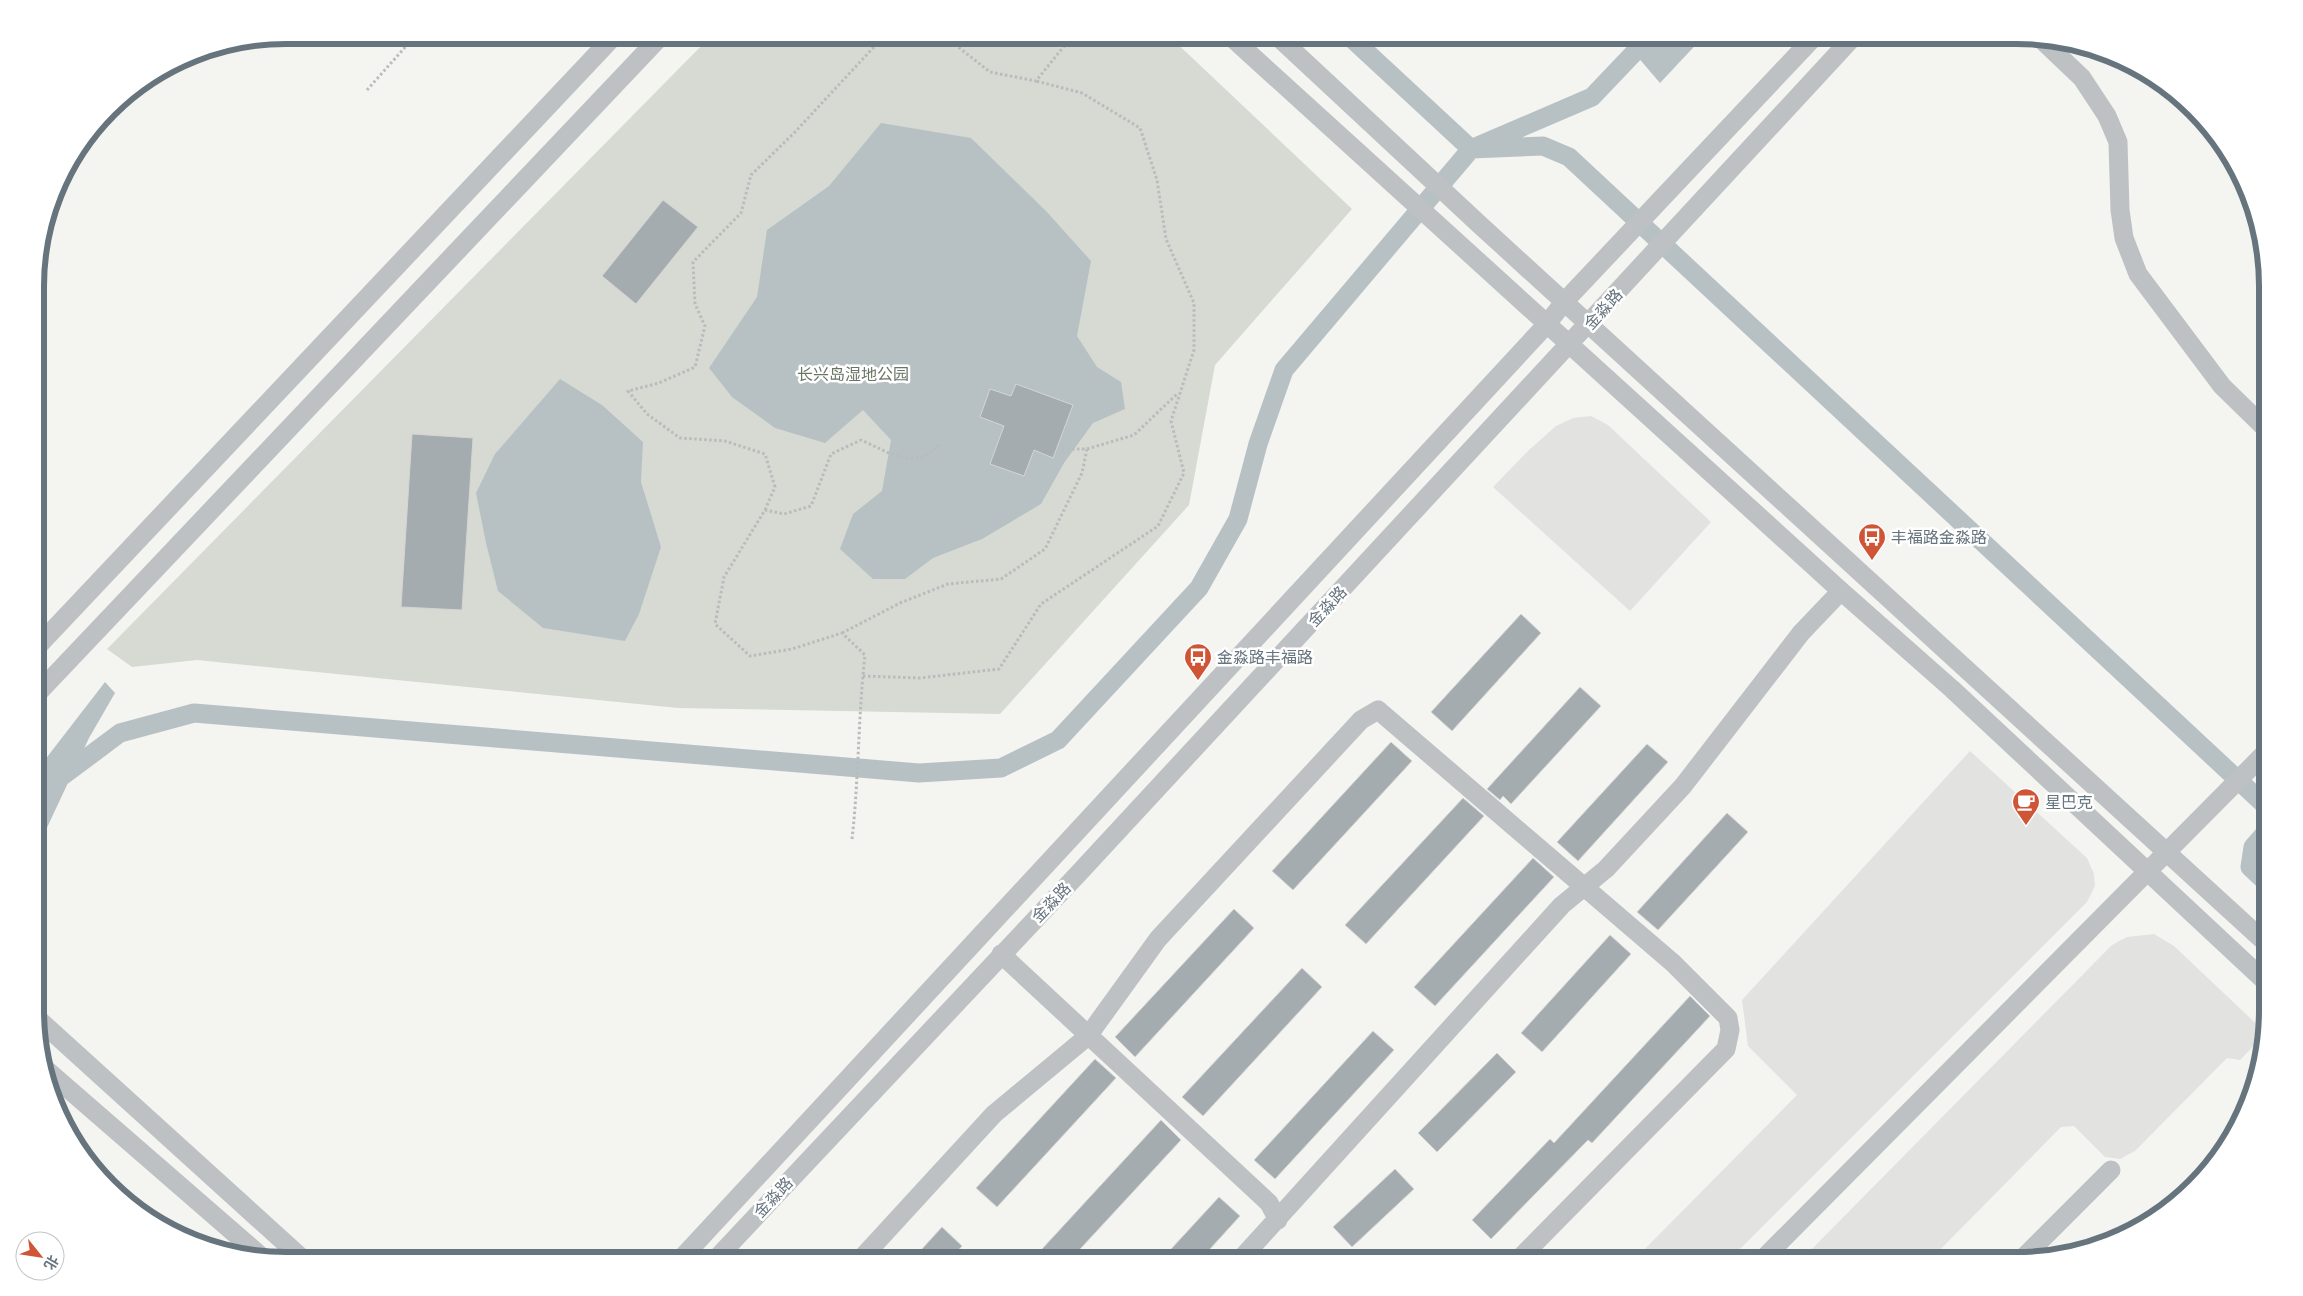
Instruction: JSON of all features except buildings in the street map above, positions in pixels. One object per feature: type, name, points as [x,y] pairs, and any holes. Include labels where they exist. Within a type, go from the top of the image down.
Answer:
[{"type":"street","points":[[44,640],[607,44]]},
{"type":"street","points":[[44,687],[653,44]]},
{"type":"street","points":[[1239,44],[1840,591],[1952,689],[2259,976]]},
{"type":"street","points":[[1286,44],[1480,226],[2259,936]]},
{"type":"street","name":"金淼路","points":[[686,1252],[1546,324],[1564,302],[1808,44]]},
{"type":"street","name":"金淼路","points":[[722,1252],[1078,874],[1570,345],[1847,44]]},
{"type":"street","points":[[2048,46],[2082,78],[2107,116],[2118,142],[2120,210],[2124,238],[2138,274],[2222,386],[2259,421]]},
{"type":"street","points":[[1248,1252],[1562,904],[1606,869],[1683,786],[1801,633],[1840,591]]},
{"type":"street","points":[[868,1252],[994,1114],[1088,1036],[1158,939],[1361,720],[1378,710],[1673,963],[1728,1018],[1730,1030],[1726,1049],[1526,1252]]},
{"type":"street","points":[[1769,1252],[2259,760]]},
{"type":"street","points":[[1001,954],[1269,1203],[1278,1220]]},
{"type":"street","points":[[44,1024],[295,1252]]},
{"type":"street","points":[[53,1075],[254,1250]]},
{"type":"street","points":[[2028,1252],[2111,1170]]},
{"type":"path","points":[[367,90],[408,44]]},
{"type":"path","points":[[877,44],[795,132],[751,175],[741,213],[693,262],[695,304],[704,326],[695,367],[659,383],[628,391],[647,414],[680,438],[725,441],[765,454],[775,487],[765,510],[724,577],[715,624],[750,656],[792,649],[842,633],[900,603],[948,584],[1001,579],[1045,549],[1082,473],[1087,449]]},
{"type":"path","points":[[862,676],[920,678],[999,669],[1041,604],[1158,526],[1184,472],[1171,421],[1178,393],[1194,350],[1194,304],[1166,239],[1157,180],[1140,128],[1082,93],[990,72],[954,44]]},
{"type":"path","points":[[1036,81],[1066,44]]},
{"type":"path","points":[[1063,450],[1087,449],[1134,435],[1178,393]]},
{"type":"path","points":[[765,510],[784,514],[811,506],[831,454],[861,440],[910,460],[930,454],[941,443]]},
{"type":"path","points":[[842,633],[865,655],[862,676],[858,785],[852,839]]},
{"type":"shaded area","points":[[1627,44],[1697,44],[1660,83]]},
{"type":"shaded area","points":[[881,123],[971,138],[1046,211],[1091,261],[1077,336],[1097,367],[1121,382],[1125,409],[1093,423],[1064,463],[1041,504],[982,539],[933,558],[905,579],[873,579],[840,549],[853,514],[882,491],[891,440],[863,410],[825,443],[775,428],[732,397],[709,368],[757,297],[767,230],[829,186]]},
{"type":"shaded area","points":[[560,379],[602,405],[643,442],[641,482],[661,547],[639,614],[625,641],[543,628],[498,591],[486,543],[476,493],[495,454]]},
{"type":"shaded area","points":[[1591,416],[1608,425],[1711,522],[1630,611],[1493,487],[1529,450],[1556,426],[1573,418]]},
{"type":"shaded area","points":[[105,682],[115,693],[89,738],[44,834],[44,761]]},
{"type":"shaded area","points":[[1970,751],[2087,858],[2094,874],[2095,886],[2087,902],[1737,1252],[1642,1252],[1797,1095],[1748,1046],[1742,1000]]},
{"type":"shaded area","points":[[2154,934],[2174,946],[2259,1026],[2257,1042],[2240,1060],[2227,1058],[2135,1151],[2120,1159],[2105,1157],[2074,1126],[2061,1127],[1938,1252],[1809,1252],[2112,945],[2127,937]]},
{"type":"green space","name":"长兴岛湿地公园","points":[[703,44],[1178,44],[1352,209],[1215,365],[1189,505],[1000,714],[678,708],[197,660],[132,667],[107,649]]},
{"type":"waterway","points":[[1358,44],[1471,149],[1543,146],[1569,157],[2259,800]]},
{"type":"waterway","points":[[44,796],[49,786],[120,733],[194,713],[919,773],[1001,768],[1058,740],[1199,588],[1238,519],[1258,444],[1284,370],[1471,149],[1592,97],[1642,44]]},
{"type":"waterway","points":[[2259,840],[2253,847],[2250,867],[2259,875]]},
{"type":"place","name":"丰福路金淼路","points":[[1872,561]]},
{"type":"place","name":"金淼路丰福路","points":[[1198,681]]},
{"type":"place","name":"星巴克","points":[[2026,826]]}]
